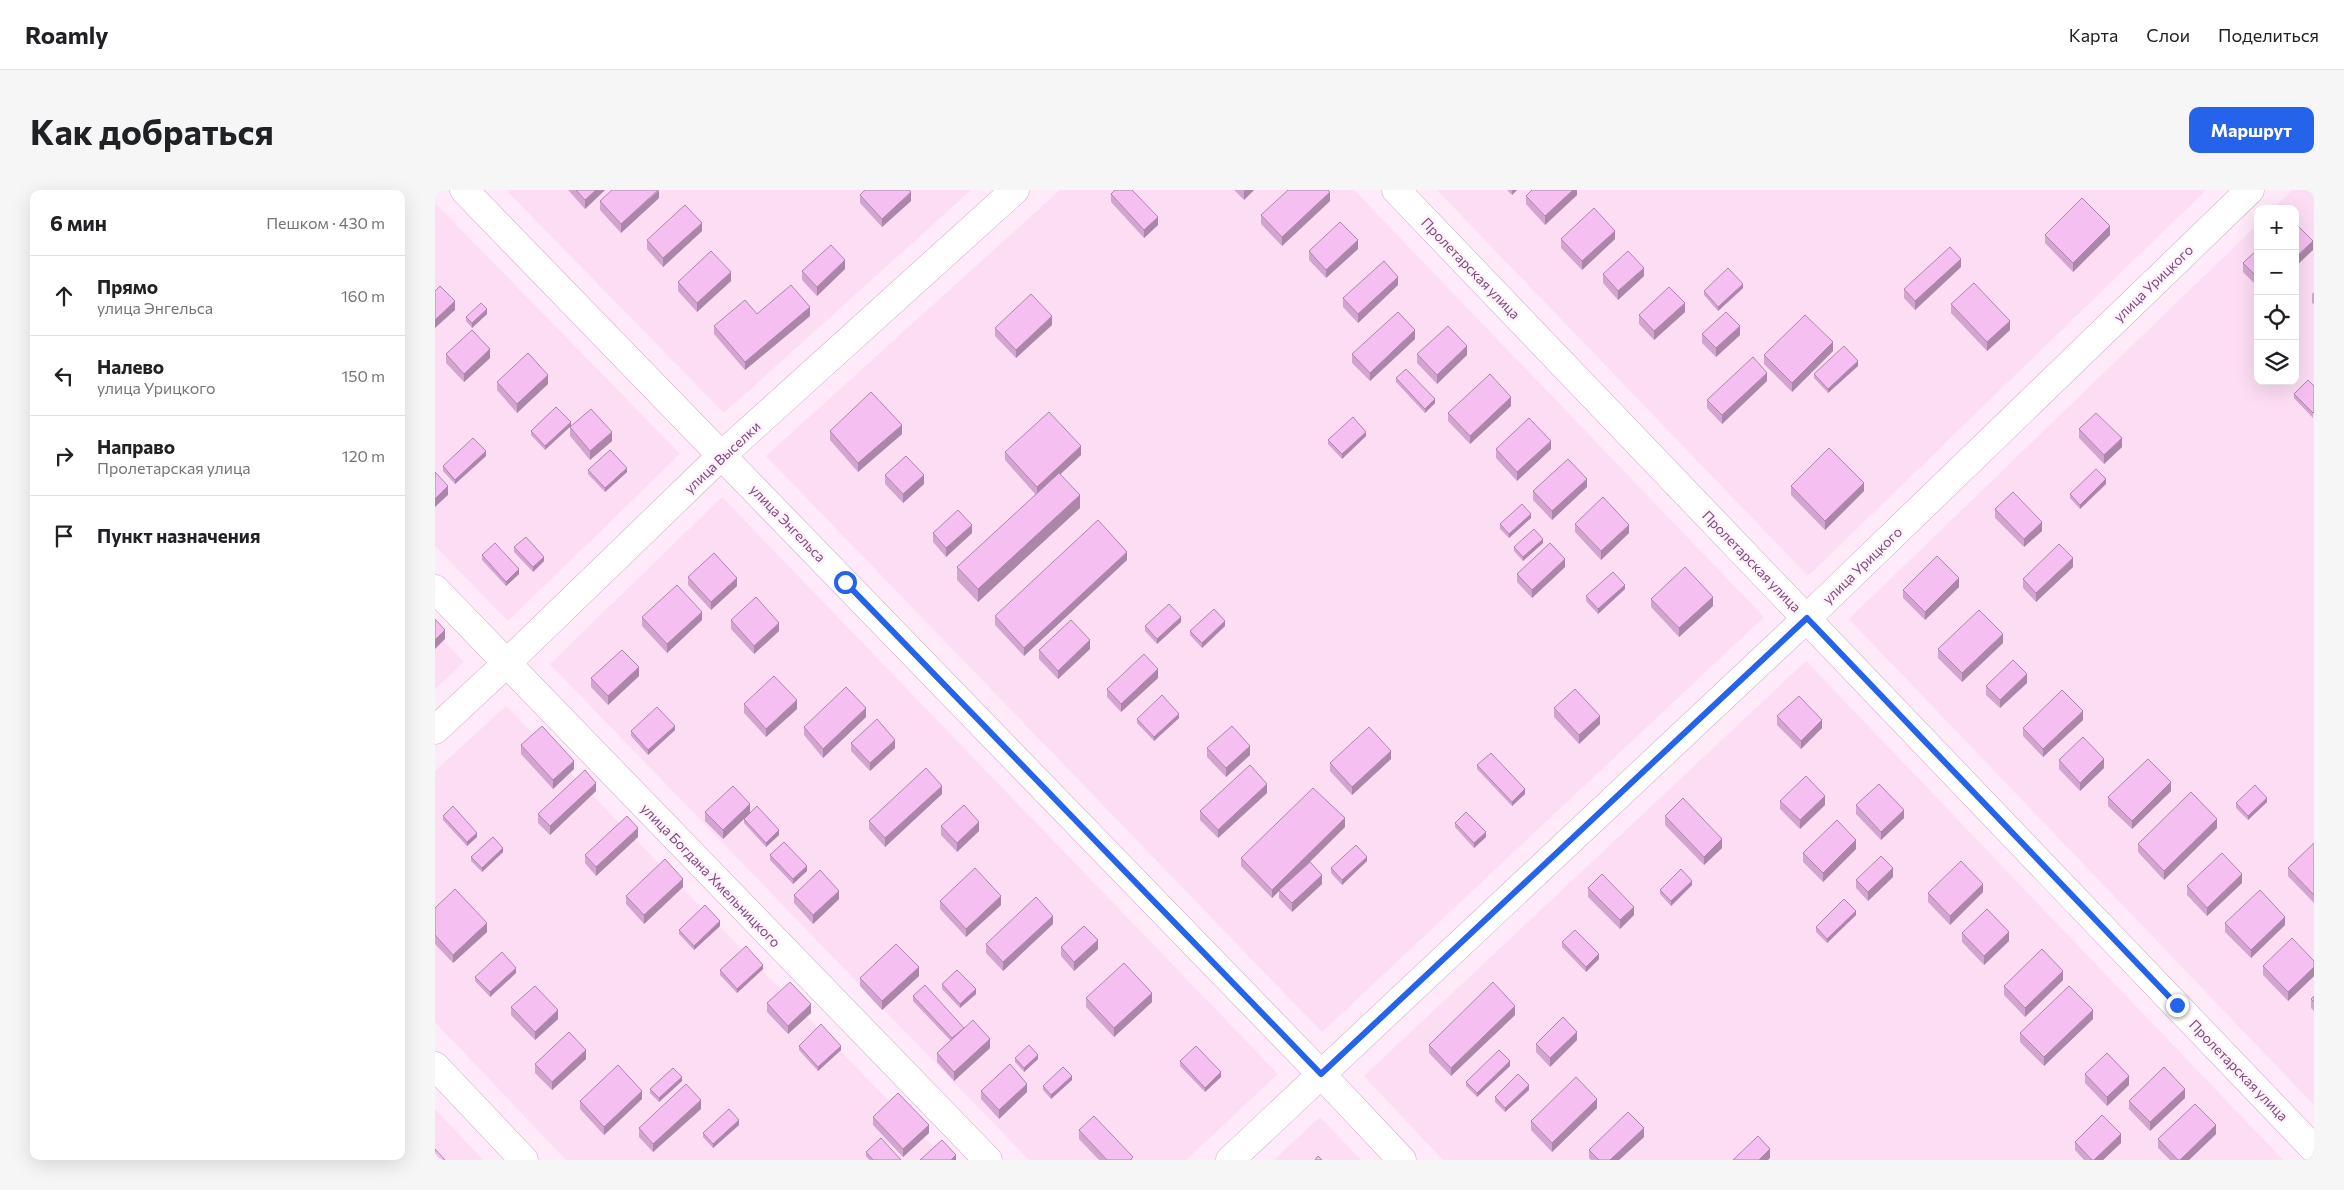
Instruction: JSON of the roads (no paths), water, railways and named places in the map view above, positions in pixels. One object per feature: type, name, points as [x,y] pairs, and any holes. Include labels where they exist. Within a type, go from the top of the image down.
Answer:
[{"type":"street","name":"улица Энгельса","points":[[464,190],[723,455],[1402,1160]]},
{"type":"street","name":"улица Выселки","points":[[435,730],[723,455],[1015,190]]},
{"type":"street","name":"Пролетарская улица","points":[[1396,190],[2314,1149]]},
{"type":"street","name":"улица Урицкого","points":[[1230,1160],[1807,618],[2249,190]]},
{"type":"street","name":"улица Богдана Хмельницкого","points":[[435,589],[987,1160]]},
{"type":"street","points":[[435,1066],[524,1160]]}]
